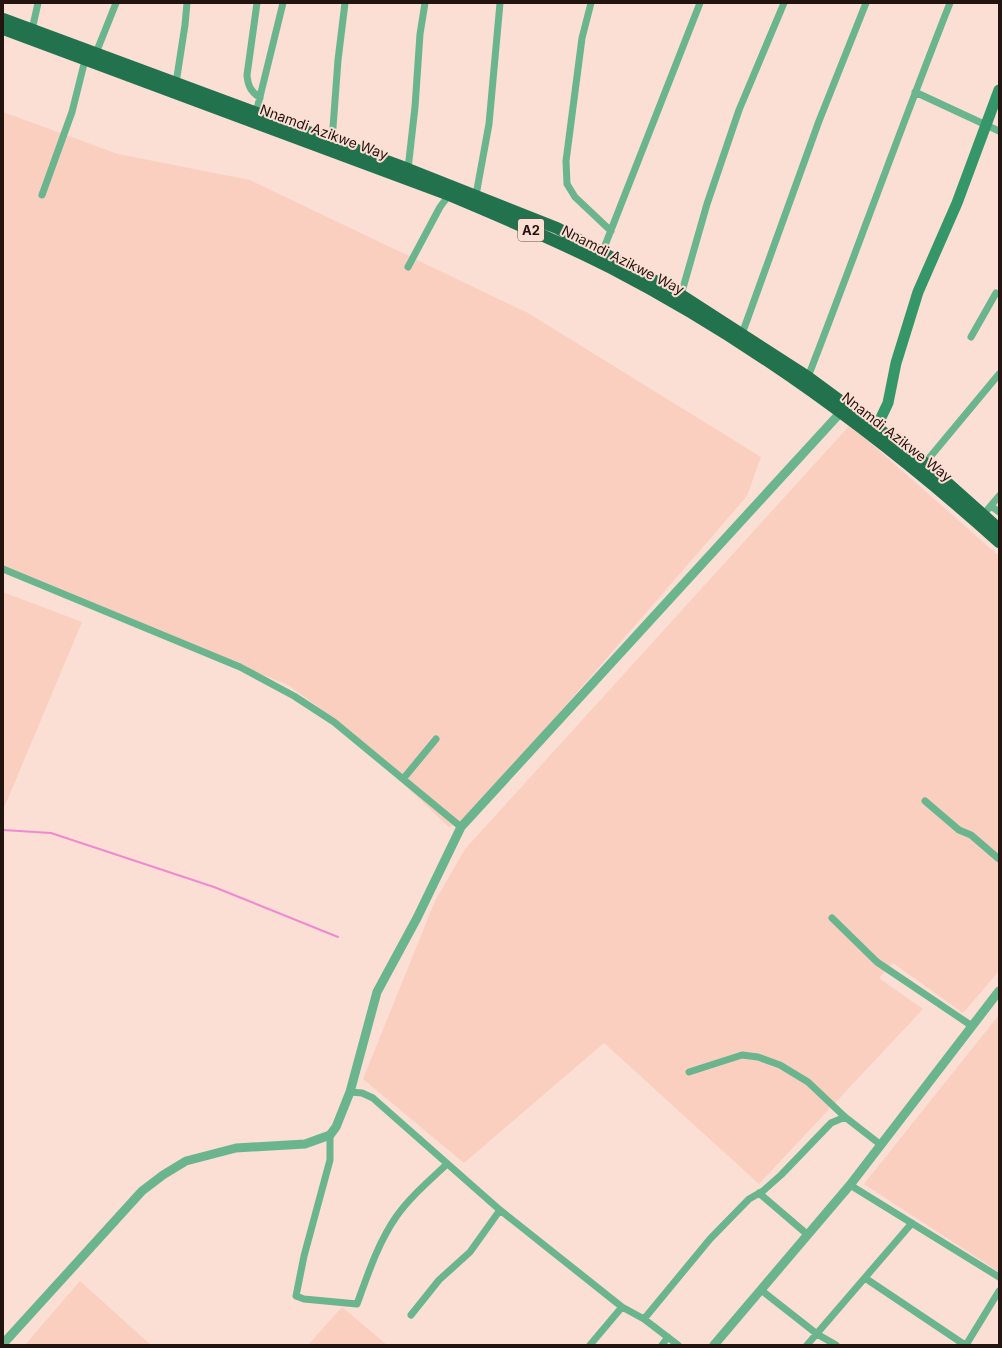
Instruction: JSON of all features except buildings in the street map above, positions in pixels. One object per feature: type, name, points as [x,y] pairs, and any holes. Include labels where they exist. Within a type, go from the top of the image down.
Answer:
[{"type":"highway","name":"Nnamdi Azikwe Way","points":[[3,19],[91,56],[449,195],[591,258],[670,300],[785,372],[886,445],[936,486],[999,542]]},
{"type":"highway","name":"Nnamdi Azikwe Way","points":[[3,29],[176,83],[408,169],[557,228],[681,295],[808,377],[877,426],[987,510],[999,529]]},
{"type":"main road","points":[[877,426],[888,403],[896,364],[918,292],[958,203],[999,90]]},
{"type":"street","points":[[32,30],[38,3]]},
{"type":"street","points":[[42,195],[91,56],[116,3]]},
{"type":"street","points":[[176,83],[187,3]]},
{"type":"street","points":[[257,3],[247,75],[248,85],[251,92],[260,98]]},
{"type":"street","points":[[256,113],[283,3]]},
{"type":"street","points":[[332,141],[338,60],[345,3]]},
{"type":"street","points":[[408,169],[415,107],[420,34],[425,3]]},
{"type":"street","points":[[476,195],[489,124],[500,3]]},
{"type":"street","points":[[591,3],[582,38],[567,153],[567,184],[575,197],[611,231]]},
{"type":"street","points":[[602,253],[700,3]]},
{"type":"street","points":[[681,295],[707,204],[739,110],[784,3]]},
{"type":"street","points":[[742,334],[819,121],[866,3]]},
{"type":"street","points":[[808,377],[950,3]]},
{"type":"street","points":[[915,92],[999,131]]},
{"type":"street","points":[[408,267],[440,207],[449,195]]},
{"type":"street","points":[[971,337],[998,292]]},
{"type":"street","points":[[925,463],[999,374]]},
{"type":"street","points":[[3,1344],[142,1191],[163,1175],[186,1161],[236,1148],[305,1144],[330,1135],[336,1127],[350,1092],[377,992],[417,918],[461,827],[841,412]]},
{"type":"street","points":[[987,510],[999,496]]},
{"type":"street","points":[[987,510],[999,512]]},
{"type":"street","points":[[3,569],[240,667],[294,696],[334,722],[461,827]]},
{"type":"street","points":[[403,779],[436,739]]},
{"type":"street","points":[[925,801],[959,830],[971,835],[999,859]]},
{"type":"street","points":[[832,918],[877,962],[972,1026]]},
{"type":"street","points":[[714,1345],[850,1185],[999,991]]},
{"type":"street","points":[[689,1072],[742,1055],[758,1057],[780,1065],[808,1082],[845,1116],[882,1145]]},
{"type":"street","points":[[350,1092],[362,1093],[373,1098],[500,1210],[622,1307],[644,1319],[678,1345]]},
{"type":"street","points":[[644,1319],[710,1239],[749,1199],[781,1175],[832,1123],[845,1116]]},
{"type":"street","points":[[330,1135],[330,1160],[304,1256],[296,1296],[304,1299],[357,1304],[379,1246],[396,1217],[416,1193],[447,1164]]},
{"type":"street","points":[[850,1185],[999,1277]]},
{"type":"street","points":[[758,1193],[808,1235]]},
{"type":"street","points":[[411,1315],[439,1280],[470,1252],[500,1210]]},
{"type":"street","points":[[808,1345],[912,1223]]},
{"type":"street","points":[[865,1278],[965,1345],[999,1291]]},
{"type":"street","points":[[761,1290],[817,1334],[836,1345]]},
{"type":"street","points":[[590,1345],[622,1307]]},
{"type":"street","points":[[662,1345],[668,1337]]},
{"type":"shaded area","points":[[3,112],[118,154],[250,180],[528,313],[761,457],[747,496],[471,815],[449,827],[335,719],[288,685],[3,569]]},
{"type":"shaded area","points":[[850,425],[999,556],[999,971],[963,1013],[893,963],[879,978],[923,1009],[759,1184],[604,1043],[464,1163],[363,1079],[435,901],[465,849]]},
{"type":"shaded area","points":[[3,592],[82,622],[4,808],[3,807]]},
{"type":"shaded area","points":[[999,1015],[999,1272],[864,1184]]},
{"type":"shaded area","points":[[80,1281],[151,1345],[25,1345]]},
{"type":"shaded area","points":[[342,1307],[387,1345],[308,1345]]},
{"type":"waterway","points":[[3,830],[51,833],[214,887],[338,937]]}]
